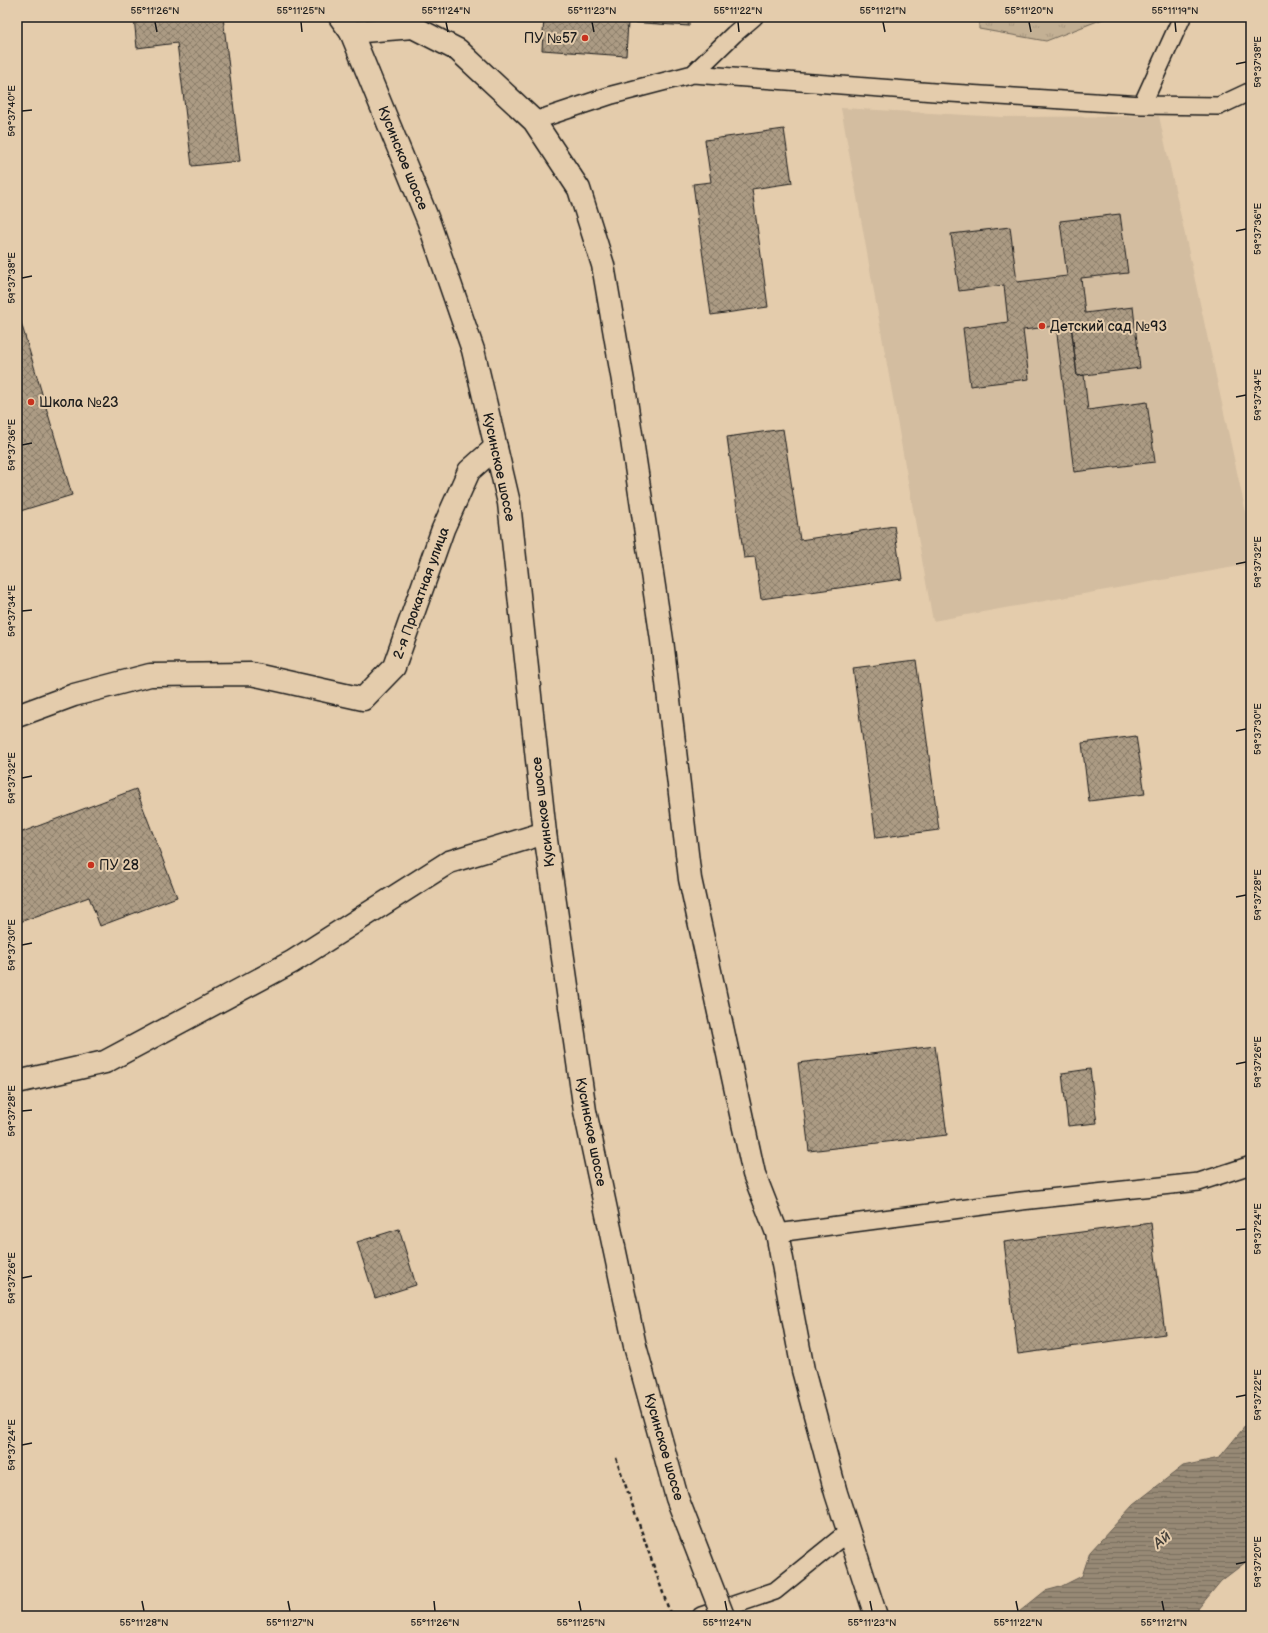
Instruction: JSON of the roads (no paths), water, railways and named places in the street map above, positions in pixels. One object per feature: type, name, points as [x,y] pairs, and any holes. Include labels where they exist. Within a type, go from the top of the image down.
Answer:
[{"type":"street","points":[[346,24],[413,27],[458,50],[534,121],[578,189],[603,265],[624,387],[662,640],[690,879],[754,1174],[777,1233],[803,1370],[836,1493],[876,1616]]},
{"type":"street","name":"Кусинское шоссе","points":[[346,24],[428,220],[473,350],[496,447],[509,503],[545,833],[585,1111],[635,1346],[677,1498],[723,1616]]},
{"type":"street","name":"2-я Прокатная улица","points":[[17,716],[74,695],[150,675],[251,674],[363,699],[394,667],[444,529],[469,471],[496,447]]},
{"type":"street","points":[[17,1082],[105,1062],[292,962],[449,862],[545,833]]},
{"type":"lane","points":[[693,74],[734,34],[754,17]]},
{"type":"lane","points":[[1142,104],[1182,17]]},
{"type":"lane","points":[[534,121],[612,95],[693,74],[934,92],[1142,104],[1219,106],[1251,90]]},
{"type":"lane","points":[[777,1233],[1021,1201],[1199,1182],[1251,1165]]},
{"type":"lane","points":[[701,1616],[776,1591],[849,1531]]},
{"type":"water","name":"Ай","points":[[1251,1419],[1251,1558],[1221,1581],[1192,1616],[1014,1616],[1045,1591],[1060,1587],[1082,1576],[1090,1552],[1134,1504],[1183,1466],[1219,1458]]},
{"type":"place","name":"ПУ №57","points":[[585,38]]},
{"type":"place","name":"Детский сад №93","points":[[1042,326]]},
{"type":"place","name":"Школа №23","points":[[31,402]]},
{"type":"place","name":"ПУ 28","points":[[91,865]]}]
